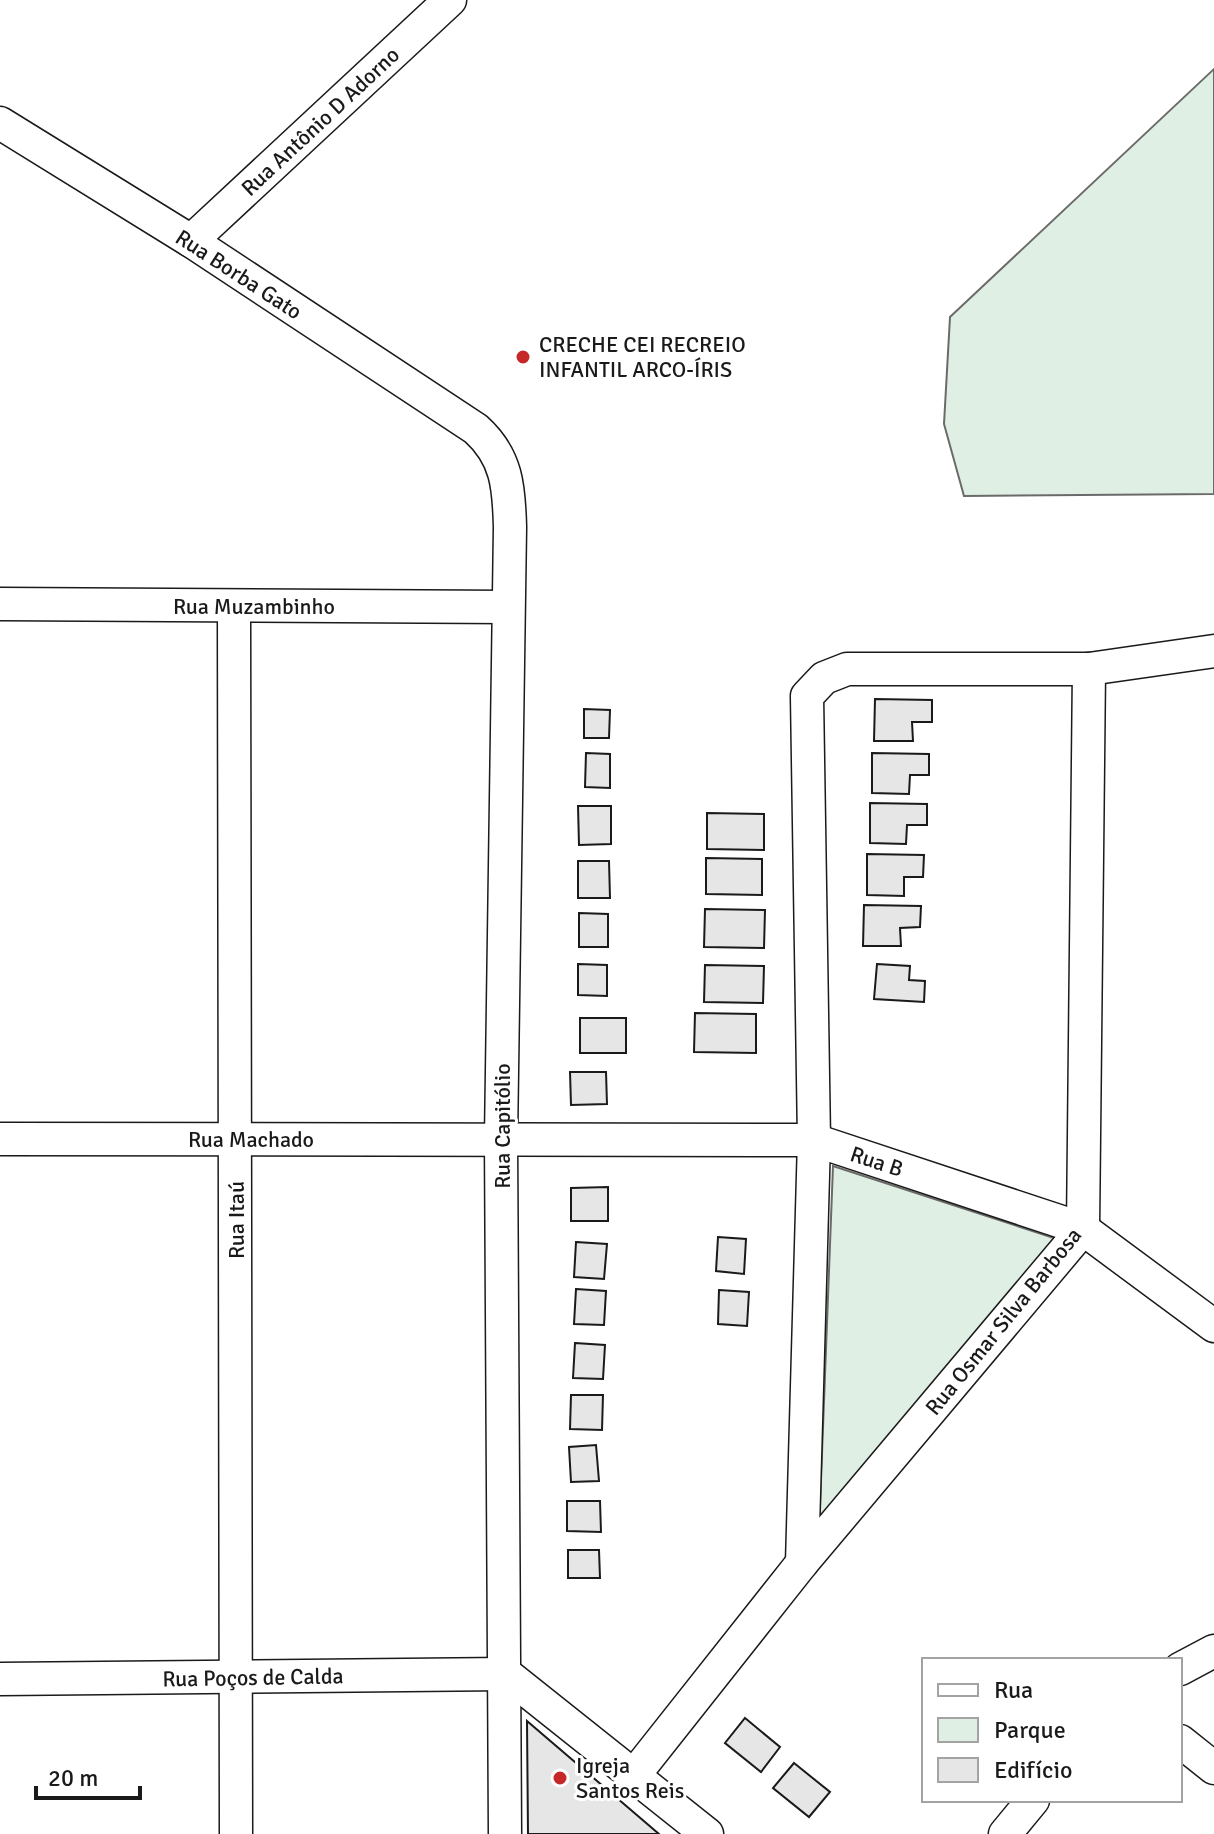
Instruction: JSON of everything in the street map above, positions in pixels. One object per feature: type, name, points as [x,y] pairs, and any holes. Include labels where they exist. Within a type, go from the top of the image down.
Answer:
[{"type":"street","name":"Rua Antônio D Adorno","points":[[191,241],[450,0]]},
{"type":"street","name":"Rua Borba Gato","points":[[0,123],[191,241],[476,429]]},
{"type":"street","name":"Rua Capitólio","points":[[476,429],[502,461],[509,488],[501,1139],[505,1834]]},
{"type":"street","name":"Rua Muzambinho","points":[[0,604],[508,607]]},
{"type":"street","name":"Rua Itaú","points":[[234,606],[236,1834]]},
{"type":"street","points":[[802,1563],[814,1140],[807,696],[824,678],[847,669],[1089,669],[1214,651]]},
{"type":"street","name":"Rua Osmar Silva Barbosa","points":[[635,1774],[802,1563],[1083,1229],[1089,669]]},
{"type":"street","name":"Rua Machado","points":[[0,1139],[501,1139]]},
{"type":"street","name":"Rua B","points":[[501,1139],[814,1140],[1083,1229],[1214,1326]]},
{"type":"street","points":[[1182,1668],[1214,1651]]},
{"type":"street","points":[[506,1674],[707,1834]]},
{"type":"street","name":"Rua Poços de Calda","points":[[0,1679],[506,1674]]},
{"type":"street","points":[[1182,1743],[1214,1768]]},
{"type":"street","points":[[1005,1834],[1031,1802]]},
{"type":"green space","points":[[1214,69],[1214,494],[964,496],[944,424],[950,317]]},
{"type":"green space","points":[[833,1166],[1060,1240],[819,1532]]},
{"type":"building","points":[[875,699],[932,700],[932,722],[912,722],[913,741],[874,741]]},
{"type":"building","points":[[584,709],[610,710],[609,738],[584,738]]},
{"type":"building","points":[[586,753],[610,754],[610,788],[585,787]]},
{"type":"building","points":[[872,753],[929,754],[929,775],[910,775],[909,794],[872,793]]},
{"type":"building","points":[[870,803],[927,804],[927,825],[907,825],[906,844],[870,843]]},
{"type":"building","points":[[578,806],[611,806],[611,844],[579,845]]},
{"type":"building","points":[[707,813],[764,814],[764,850],[707,849]]},
{"type":"building","points":[[867,854],[924,855],[923,877],[904,877],[904,896],[867,895]]},
{"type":"building","points":[[706,858],[762,859],[762,895],[706,894]]},
{"type":"building","points":[[578,861],[609,861],[610,898],[578,898]]},
{"type":"building","points":[[864,905],[921,906],[920,927],[900,928],[901,946],[863,946]]},
{"type":"building","points":[[705,909],[765,910],[764,948],[704,947]]},
{"type":"building","points":[[579,913],[608,914],[608,947],[579,947]]},
{"type":"building","points":[[578,964],[607,965],[607,996],[578,995]]},
{"type":"building","points":[[877,964],[910,966],[909,980],[925,981],[924,1002],[874,999]]},
{"type":"building","points":[[705,965],[764,966],[763,1003],[704,1002]]},
{"type":"building","points":[[695,1013],[756,1014],[756,1053],[694,1052]]},
{"type":"building","points":[[580,1018],[626,1018],[626,1053],[580,1053]]},
{"type":"building","points":[[570,1072],[606,1072],[607,1104],[571,1105]]},
{"type":"building","points":[[608,1187],[608,1221],[571,1221],[571,1188]]},
{"type":"building","points":[[718,1237],[746,1239],[744,1274],[716,1271]]},
{"type":"building","points":[[576,1242],[607,1244],[604,1279],[574,1277]]},
{"type":"building","points":[[576,1289],[606,1291],[604,1325],[574,1324]]},
{"type":"building","points":[[719,1290],[749,1292],[747,1326],[718,1324]]},
{"type":"building","points":[[575,1343],[605,1345],[603,1379],[573,1378]]},
{"type":"building","points":[[571,1395],[603,1395],[602,1430],[570,1429]]},
{"type":"building","points":[[596,1445],[599,1481],[571,1482],[569,1447]]},
{"type":"building","points":[[567,1501],[600,1501],[601,1532],[567,1531]]},
{"type":"building","points":[[568,1550],[599,1550],[600,1578],[568,1578]]},
{"type":"building","points":[[745,1718],[780,1747],[761,1772],[725,1743]]},
{"type":"building","name":"Igreja Santos Reis","points":[[527,1721],[659,1834],[528,1834]]},
{"type":"building","points":[[794,1763],[830,1792],[809,1817],[773,1788]]},
{"type":"place","name":"CRECHE CEI RECREIO INFANTIL ARCO-ÍRIS","points":[[523,357]]},
{"type":"place","name":"Igreja Santos Reis","points":[[560,1778]]}]
